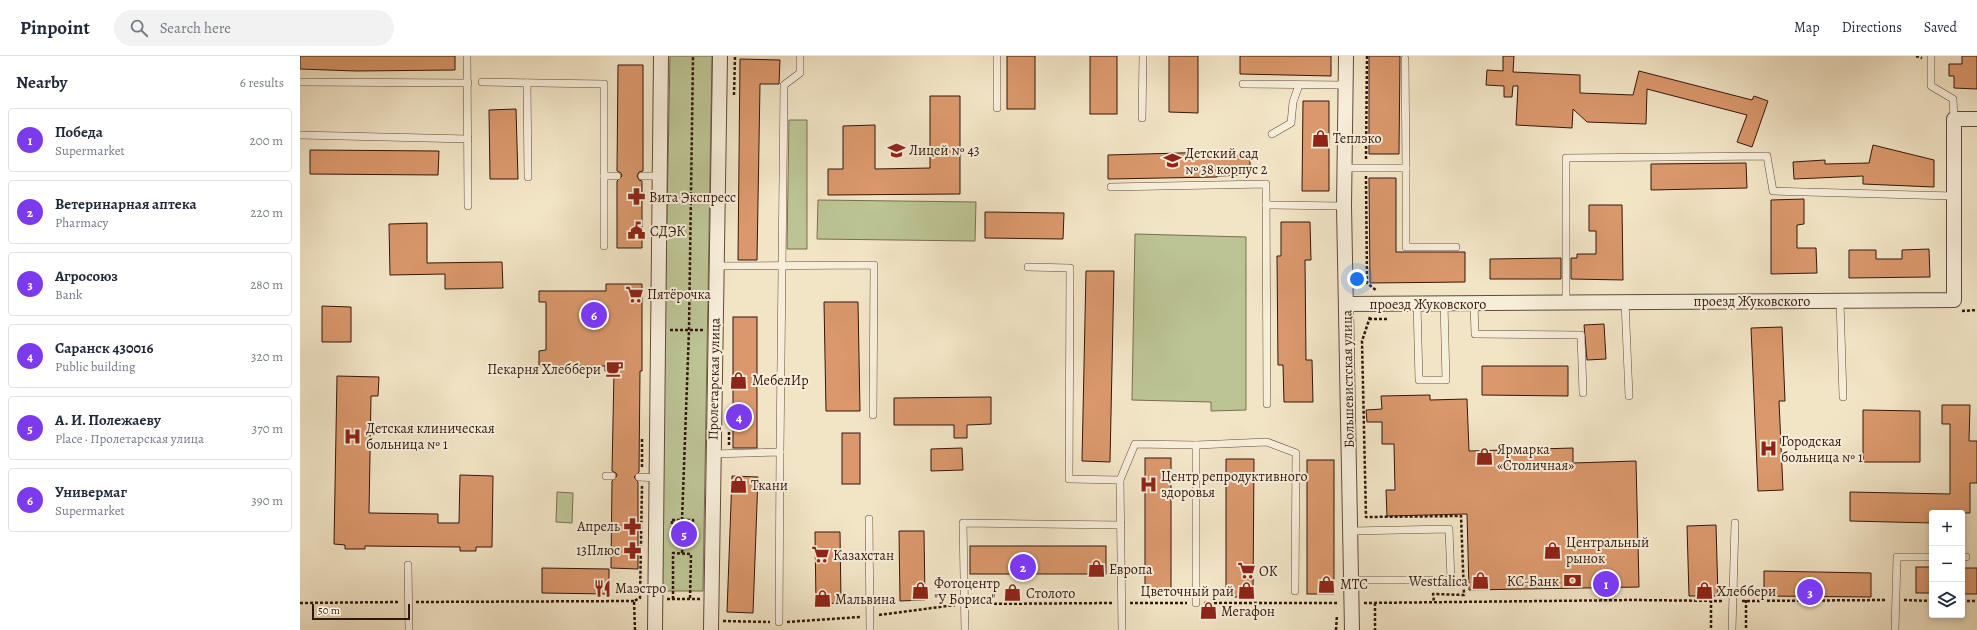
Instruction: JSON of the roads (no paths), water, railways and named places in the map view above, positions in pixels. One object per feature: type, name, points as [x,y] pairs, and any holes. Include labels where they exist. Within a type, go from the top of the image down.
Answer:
[{"type":"street","points":[[655,630],[662,56]]},
{"type":"street","name":"Пролетарская улица","points":[[715,626],[710,600],[720,56]]},
{"type":"street","name":"Большевистская улица","points":[[1346,56],[1344,206],[1352,630]]},
{"type":"street","points":[[1954,119],[1977,119]]},
{"type":"street","name":"проезд Жуковского","points":[[1346,304],[1954,300],[1954,119]]},
{"type":"lane","points":[[468,56],[468,206]]},
{"type":"lane","points":[[779,622],[781,265],[784,85],[800,73],[800,56]]},
{"type":"lane","points":[[997,56],[997,108]]},
{"type":"lane","points":[[1142,118],[1143,56]]},
{"type":"lane","points":[[1931,56],[1931,86],[1953,99],[1954,119]]},
{"type":"lane","points":[[1405,59],[1406,247],[1456,247]]},
{"type":"lane","points":[[300,82],[468,83]]},
{"type":"lane","points":[[482,82],[604,84],[604,246]]},
{"type":"lane","points":[[526,83],[528,177]]},
{"type":"lane","points":[[1243,84],[1345,85]]},
{"type":"lane","points":[[1272,134],[1291,123],[1293,102],[1299,85]]},
{"type":"lane","points":[[300,135],[468,139]]},
{"type":"lane","points":[[1566,302],[1566,158],[1767,156],[1773,191],[1954,196]]},
{"type":"lane","points":[[1344,168],[1406,168]]},
{"type":"lane","points":[[604,176],[617,176]]},
{"type":"lane","points":[[642,176],[660,176]]},
{"type":"lane","points":[[1111,187],[1266,184],[1267,404]]},
{"type":"lane","points":[[1266,205],[1344,206]]},
{"type":"lane","points":[[716,266],[874,265],[873,415]]},
{"type":"lane","points":[[1028,267],[1070,268],[1069,479],[1120,480]]},
{"type":"lane","points":[[1840,301],[1843,397]]},
{"type":"lane","points":[[1625,302],[1629,396]]},
{"type":"lane","points":[[1417,304],[1419,380],[1446,380],[1444,303]]},
{"type":"lane","points":[[1474,303],[1475,334],[1580,334],[1583,393]]},
{"type":"lane","points":[[1122,630],[1120,480],[1135,444],[1196,445],[1267,442],[1296,453],[1294,591]]},
{"type":"lane","points":[[1196,445],[1196,603]]},
{"type":"lane","points":[[713,454],[780,452]]},
{"type":"lane","points":[[640,477],[657,478]]},
{"type":"lane","points":[[869,520],[870,630]]},
{"type":"lane","points":[[965,630],[963,523],[1121,525]]},
{"type":"lane","points":[[1732,630],[1735,523]]},
{"type":"lane","points":[[1351,531],[1449,529],[1451,580],[1352,580]]},
{"type":"lane","points":[[1895,630],[1897,558],[1929,557]]},
{"type":"lane","points":[[408,565],[409,630]]},
{"type":"place","name":"Теплэко","points":[[1320,138]]},
{"type":"place","name":"Лицей № 43","points":[[896,150]]},
{"type":"place","name":"Детский сад № 38 корпус 2","points":[[1172,161]]},
{"type":"place","name":"Вита Экспресс","points":[[636,197]]},
{"type":"place","name":"СДЭК","points":[[637,231]]},
{"type":"place","name":"Пятёрочка","points":[[634,294]]},
{"type":"place","name":"Универмаг","points":[[594,315]]},
{"type":"place","name":"Пекарня Хлеббери","points":[[614,369]]},
{"type":"place","name":"МебелИр","points":[[739,380]]},
{"type":"place","name":"Саранск 430016","points":[[739,417]]},
{"type":"place","name":"Детская клиническая больница № 1","points":[[353,436]]},
{"type":"place","name":"Городская больница № 1","points":[[1768,449]]},
{"type":"place","name":"Ярмарка «Столичная»","points":[[1484,457]]},
{"type":"place","name":"Центр репродуктивного здоровья","points":[[1148,484]]},
{"type":"place","name":"Ткани","points":[[738,485]]},
{"type":"place","name":"Апрель","points":[[633,526]]},
{"type":"place","name":"А. И. Полежаеву","points":[[684,534]]},
{"type":"place","name":"13Плюс","points":[[633,550]]},
{"type":"place","name":"Центральный рынок","points":[[1553,550]]},
{"type":"place","name":"Казахстан","points":[[820,555]]},
{"type":"place","name":"Ветеринарная аптека","points":[[1023,567]]},
{"type":"place","name":"Европа","points":[[1096,569]]},
{"type":"place","name":"OK","points":[[1246,571]]},
{"type":"place","name":"Westfalica","points":[[1481,581]]},
{"type":"place","name":"КС-Банк","points":[[1572,581]]},
{"type":"place","name":"МТС","points":[[1327,584]]},
{"type":"place","name":"Победа","points":[[1606,584]]},
{"type":"place","name":"Маэстро","points":[[602,588]]},
{"type":"place","name":"Фотоцентр \"У Бориса\"","points":[[921,591]]},
{"type":"place","name":"Цветочный рай","points":[[1247,591]]},
{"type":"place","name":"Хлеббери","points":[[1704,591]]},
{"type":"place","name":"Агросоюз","points":[[1810,592]]},
{"type":"place","name":"Столото","points":[[1013,593]]},
{"type":"place","name":"Мальвина","points":[[822,599]]},
{"type":"place","name":"Мегафон","points":[[1208,611]]}]
